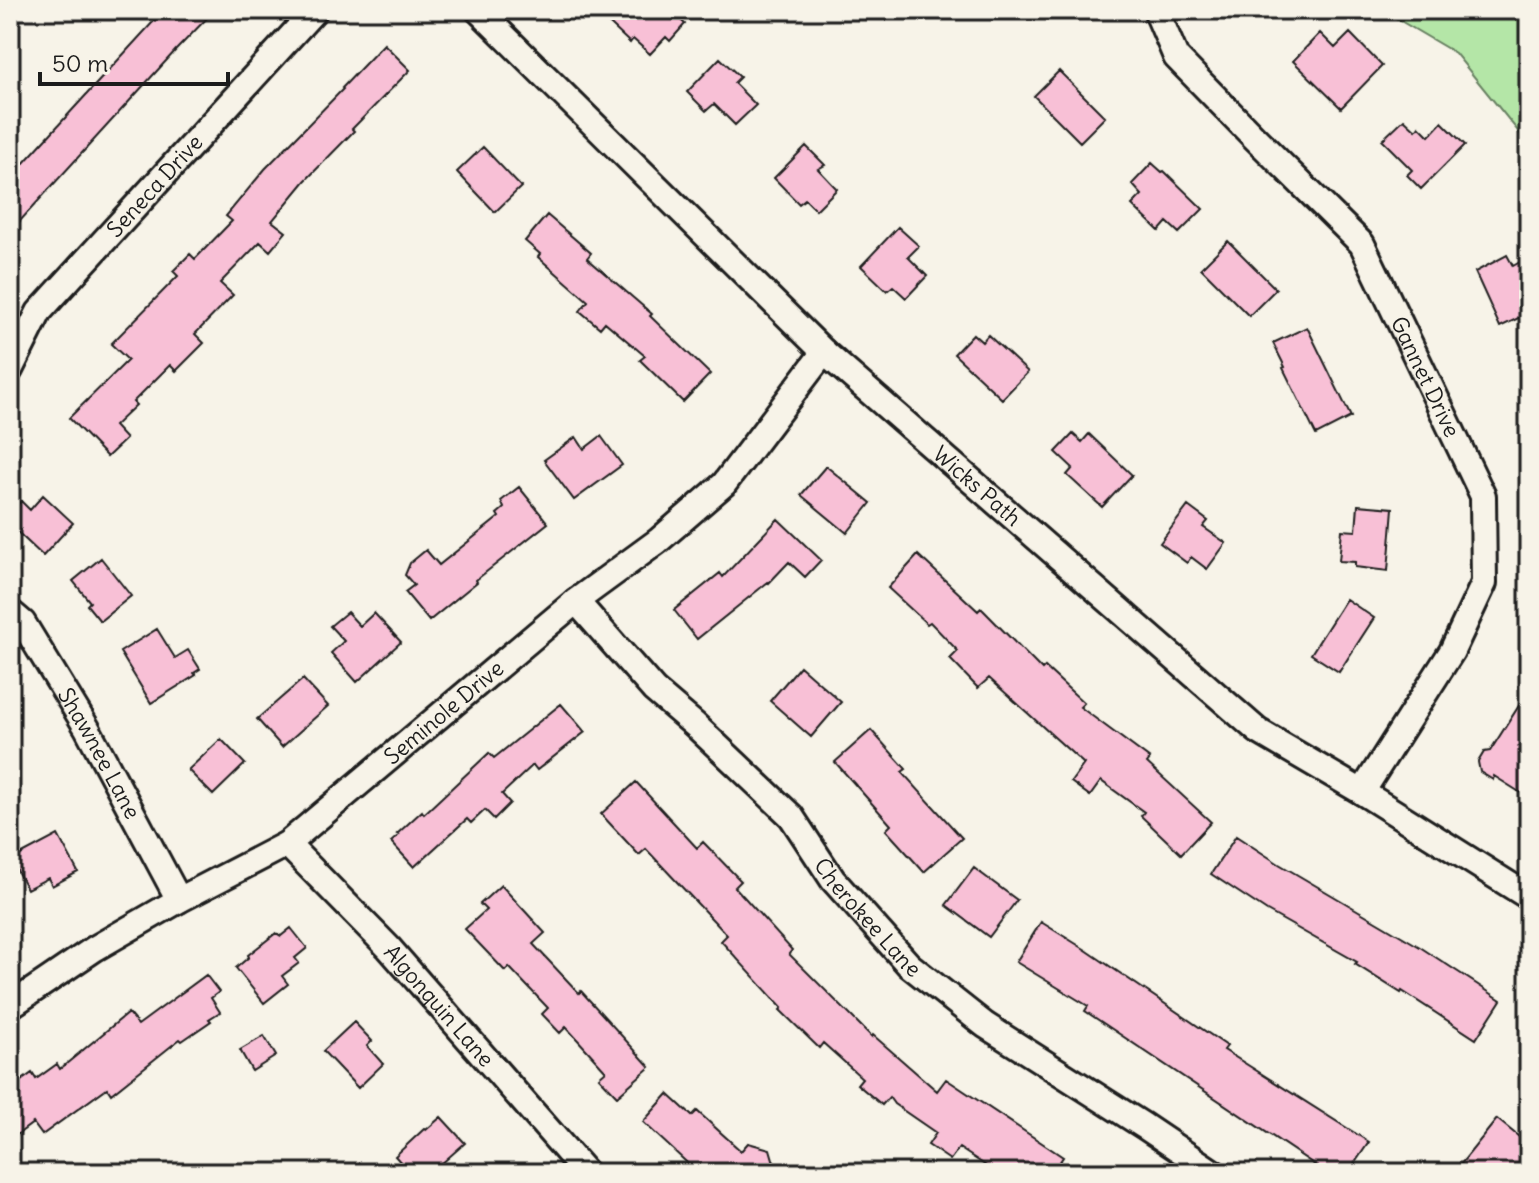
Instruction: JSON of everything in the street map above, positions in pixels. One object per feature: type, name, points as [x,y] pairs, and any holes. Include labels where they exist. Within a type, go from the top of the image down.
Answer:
[{"type":"street","name":"Seneca Drive","points":[[10,370],[39,312],[315,10]]},
{"type":"street","name":"Wicks Path","points":[[478,10],[824,352],[1258,731],[1529,897]]},
{"type":"street","name":"Gannet Drive","points":[[1156,10],[1176,57],[1362,244],[1483,496],[1484,583],[1452,651],[1362,792]]},
{"type":"street","name":"Seminole Drive","points":[[10,1006],[94,949],[179,900],[287,844],[576,601],[658,541],[724,484],[824,352]]},
{"type":"street","name":"Cherokee Lane","points":[[576,601],[654,690],[791,816],[833,880],[909,965],[985,1025],[1214,1173]]},
{"type":"street","name":"Shawnee Lane","points":[[10,612],[23,623],[87,728],[179,900]]},
{"type":"street","name":"Algonquin Lane","points":[[287,844],[389,948],[578,1171]]},
{"type":"green space","points":[[1382,10],[1529,10],[1529,162],[1522,136],[1455,53]]},
{"type":"building","points":[[164,10],[215,10],[10,232],[10,178]]},
{"type":"building","points":[[595,10],[670,10],[685,24],[670,41],[666,37],[650,54],[633,39],[630,43]]},
{"type":"building","points":[[1320,33],[1335,48],[1350,33],[1382,66],[1341,108],[1293,61]]},
{"type":"building","points":[[384,44],[410,70],[352,129],[354,131],[305,181],[272,221],[286,232],[270,251],[260,242],[220,283],[233,295],[195,334],[204,343],[176,371],[170,365],[133,402],[136,405],[114,426],[126,439],[107,457],[69,418],[128,360],[111,344],[178,276],[173,271],[190,254],[195,259],[232,221],[226,216],[265,169]]},
{"type":"building","points":[[720,58],[740,77],[734,83],[756,105],[735,125],[714,104],[706,111],[687,92]]},
{"type":"building","points":[[1059,71],[1105,117],[1080,142],[1034,96]]},
{"type":"building","points":[[1404,119],[1416,130],[1419,126],[1429,136],[1442,122],[1465,145],[1421,189],[1407,175],[1412,170],[1382,140]]},
{"type":"building","points":[[806,146],[825,165],[818,169],[837,189],[816,210],[805,199],[799,204],[774,178]]},
{"type":"building","points":[[483,147],[521,187],[495,212],[457,172]]},
{"type":"building","points":[[1152,163],[1203,209],[1179,233],[1167,222],[1159,231],[1132,205],[1142,195],[1132,184]]},
{"type":"building","points":[[547,215],[591,253],[587,258],[652,314],[650,316],[710,374],[683,402],[640,360],[645,356],[605,322],[600,328],[580,311],[588,301],[538,257],[540,254],[525,241]]},
{"type":"building","points":[[898,227],[919,246],[908,257],[927,276],[906,298],[893,286],[887,291],[861,266]]},
{"type":"building","points":[[1228,241],[1276,289],[1249,316],[1201,268]]},
{"type":"building","points":[[1507,255],[1513,266],[1529,257],[1529,313],[1500,327],[1475,272]]},
{"type":"building","points":[[1307,327],[1351,417],[1316,435],[1273,343]]},
{"type":"building","points":[[973,334],[982,342],[988,335],[1028,372],[1002,399],[954,354]]},
{"type":"building","points":[[1073,434],[1082,442],[1089,434],[1132,475],[1102,507],[1067,475],[1073,468],[1056,452]]},
{"type":"building","points":[[601,436],[622,465],[574,500],[544,460],[576,437],[584,449]]},
{"type":"building","points":[[826,466],[871,503],[847,533],[801,495]]},
{"type":"building","points":[[519,487],[548,523],[429,621],[405,592],[414,585],[405,575],[410,563],[426,550],[439,565],[499,517],[497,514],[504,508],[501,501]]},
{"type":"building","points":[[43,495],[73,523],[43,556],[10,525],[10,513],[21,501],[30,510]]},
{"type":"building","points":[[1358,505],[1393,508],[1388,571],[1355,567],[1355,562],[1339,561],[1342,530],[1356,531]]},
{"type":"building","points":[[1188,506],[1208,521],[1203,527],[1226,543],[1207,569],[1191,557],[1187,563],[1160,543]]},
{"type":"building","points":[[778,519],[821,560],[805,577],[789,562],[769,583],[697,639],[674,610],[720,573],[723,577]]},
{"type":"building","points":[[918,555],[978,611],[981,608],[1042,670],[1045,667],[1084,703],[1080,707],[1150,759],[1147,763],[1211,822],[1181,854],[1141,816],[1144,812],[1101,781],[1090,796],[1071,782],[1084,764],[989,678],[978,688],[950,659],[958,651],[930,622],[927,624],[888,588]]},
{"type":"building","points":[[101,558],[131,596],[100,621],[73,581]]},
{"type":"building","points":[[1346,599],[1374,618],[1339,672],[1311,654]]},
{"type":"building","points":[[347,612],[360,626],[374,613],[401,642],[357,682],[331,653],[344,641],[330,626]]},
{"type":"building","points":[[157,629],[175,658],[188,650],[200,669],[194,673],[196,675],[151,703],[120,652]]},
{"type":"building","points":[[800,666],[841,702],[811,737],[770,701]]},
{"type":"building","points":[[303,679],[328,706],[282,747],[257,719]]},
{"type":"building","points":[[1529,690],[1529,798],[1494,776],[1493,780],[1480,772],[1478,762],[1484,752],[1490,751]]},
{"type":"building","points":[[561,704],[585,732],[537,770],[533,765],[502,794],[510,803],[494,819],[485,810],[471,823],[467,819],[414,867],[391,842],[397,834],[422,811],[424,814],[489,753],[494,758]]},
{"type":"building","points":[[871,730],[906,769],[902,772],[962,838],[924,872],[886,830],[891,825],[835,762]]},
{"type":"building","points":[[221,739],[245,764],[213,795],[188,770]]},
{"type":"building","points":[[636,782],[697,848],[703,842],[741,881],[735,887],[792,950],[789,954],[872,1037],[937,1091],[946,1079],[1063,1157],[1052,1173],[997,1173],[959,1148],[950,1160],[928,1145],[936,1133],[894,1104],[889,1097],[882,1105],[857,1084],[862,1078],[823,1043],[819,1048],[780,1010],[782,1008],[721,941],[727,935],[646,849],[639,855],[601,814]]},
{"type":"building","points":[[58,835],[78,872],[52,886],[48,878],[27,889],[11,860]]},
{"type":"building","points":[[1236,836],[1420,947],[1501,1000],[1476,1039],[1355,964],[1357,962],[1267,911],[1211,874]]},
{"type":"building","points":[[974,868],[1017,900],[989,937],[946,905]]},
{"type":"building","points":[[501,885],[545,933],[533,944],[650,1067],[617,1096],[599,1077],[606,1071],[566,1027],[560,1033],[542,1014],[548,1008],[509,967],[505,971],[465,929],[486,910],[480,904]]},
{"type":"building","points":[[1041,922],[1227,1046],[1224,1050],[1369,1142],[1348,1173],[1327,1173],[1085,1011],[1088,1006],[1016,962]]},
{"type":"building","points":[[291,928],[307,948],[295,958],[299,963],[282,976],[288,984],[264,1003],[236,968],[276,933],[281,936]]},
{"type":"building","points":[[206,975],[219,992],[211,998],[220,1012],[209,1019],[211,1021],[182,1041],[180,1039],[111,1094],[107,1088],[42,1135],[33,1123],[10,1140],[10,1089],[32,1073],[36,1079],[57,1064],[60,1069],[128,1013],[138,1025]]},
{"type":"building","points":[[354,1022],[372,1041],[367,1046],[383,1064],[358,1088],[323,1051]]},
{"type":"building","points":[[264,1036],[276,1056],[252,1071],[240,1050]]},
{"type":"building","points":[[668,1094],[692,1116],[697,1111],[741,1151],[748,1143],[770,1149],[777,1173],[698,1173],[643,1122]]},
{"type":"building","points":[[441,1117],[465,1143],[431,1173],[410,1173],[395,1156]]},
{"type":"building","points":[[1497,1119],[1529,1145],[1529,1154],[1514,1173],[1470,1173],[1460,1165]]}]
